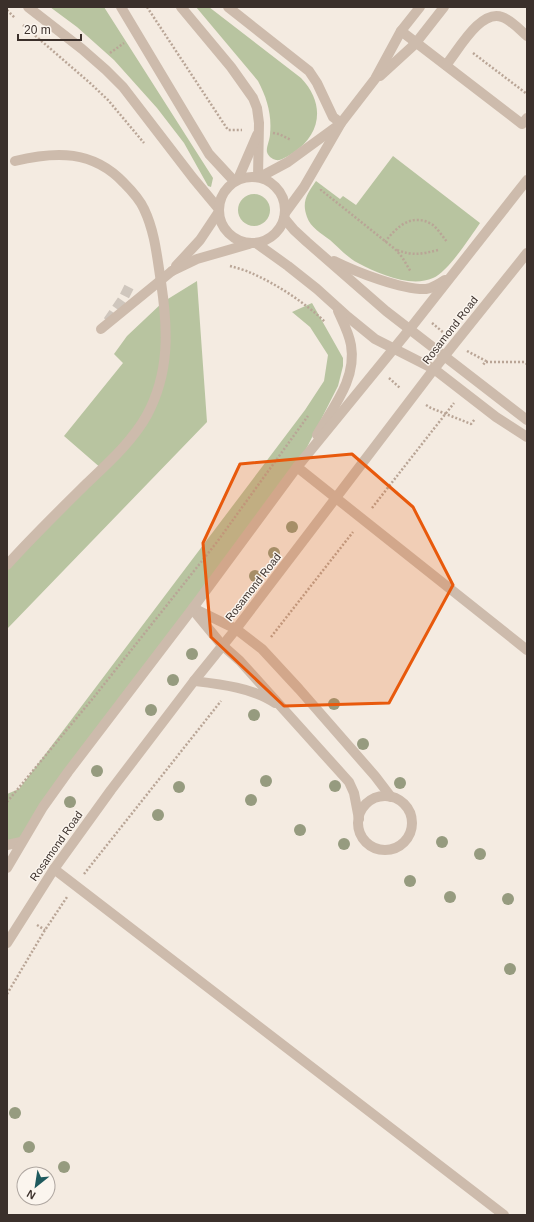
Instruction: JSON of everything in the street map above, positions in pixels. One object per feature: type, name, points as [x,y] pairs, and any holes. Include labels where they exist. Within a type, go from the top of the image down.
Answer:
[{"type":"street","points":[[28,7],[60,30],[98,62],[123,87],[218,211],[223,227],[229,234],[242,242],[254,243],[294,270],[375,339],[434,369],[496,417],[527,437]]},
{"type":"street","points":[[121,7],[209,154],[236,180]]},
{"type":"street","points":[[181,7],[231,67],[250,93],[258,112],[259,177]]},
{"type":"street","points":[[228,7],[312,74],[333,117],[341,123]]},
{"type":"street","points":[[375,80],[401,31],[420,7]]},
{"type":"street","points":[[172,271],[188,263],[265,241],[276,233],[341,123],[375,80],[416,42],[444,7]]},
{"type":"street","points":[[446,65],[475,27],[493,16],[508,20],[527,36]]},
{"type":"street","points":[[401,31],[525,121]]},
{"type":"street","points":[[236,180],[246,177],[259,177],[288,162],[341,123]]},
{"type":"street","points":[[101,329],[172,271],[200,240],[218,211],[223,193],[236,180],[259,131]]},
{"type":"street","points":[[7,565],[129,440],[147,415],[155,397],[163,375],[166,350],[166,322],[156,245],[144,208],[130,189],[116,174],[99,164],[80,156],[60,154],[38,155],[15,161]]},
{"type":"street","points":[[259,177],[274,185],[279,191],[285,205],[285,216],[294,230],[322,256],[409,330],[527,420]]},
{"type":"street","points":[[7,868],[43,806],[193,608],[297,467],[409,330],[527,180]]},
{"type":"street","name":"Rosamond Road","points":[[7,941],[54,869],[111,790],[337,498],[434,369],[527,253]]},
{"type":"street","points":[[322,256],[367,276],[400,285],[425,289],[436,286],[452,276]]},
{"type":"street","points":[[297,467],[340,397],[348,382],[351,372],[353,362],[352,346],[337,307]]},
{"type":"street","points":[[297,467],[527,650]]},
{"type":"street","points":[[193,608],[236,629],[262,649],[375,776],[391,797]]},
{"type":"street","points":[[193,608],[222,645],[240,661],[291,716],[349,782],[354,793],[360,832],[364,839],[370,845],[378,849],[387,850],[396,848],[409,836],[412,827],[412,818],[409,810],[403,802],[391,797],[383,796],[370,801],[364,806],[359,819]]},
{"type":"street","points":[[194,681],[222,685],[254,693],[269,699],[291,716]]},
{"type":"street","points":[[7,845],[21,842]]},
{"type":"street","points":[[54,869],[504,1215]]},
{"type":"path","points":[[7,10],[38,40],[81,75],[108,100],[145,144]]},
{"type":"path","points":[[81,75],[156,19]]},
{"type":"path","points":[[462,45],[527,94]]},
{"type":"path","points":[[386,242],[393,231],[406,222],[416,220],[427,222],[434,226],[447,242]]},
{"type":"path","points":[[395,249],[407,254],[415,255],[438,250]]},
{"type":"path","points":[[224,264],[252,272],[276,285],[314,311],[326,324]]},
{"type":"path","points":[[486,362],[524,362],[527,364]]},
{"type":"path","points":[[446,413],[471,424],[476,417]]},
{"type":"path","points":[[7,802],[94,697],[217,542],[310,414]]},
{"type":"highlighted area","points":[[352,454],[413,507],[453,585],[389,703],[284,706],[211,637],[203,543],[240,464]]},
{"type":"green space","points":[[50,7],[104,7],[213,178],[211,187],[208,186],[184,143],[157,108],[114,60],[77,27]]},
{"type":"green space","points":[[196,7],[209,7],[301,78],[309,88],[317,108],[315,128],[303,145],[293,153],[280,160],[273,159],[268,155],[267,150],[270,136],[270,120],[268,107],[261,87],[258,81]]},
{"type":"green space","points":[[393,156],[480,223],[452,262],[439,275],[424,281],[405,281],[385,275],[354,261],[313,227],[305,211],[306,198],[316,181],[340,199],[343,196],[356,205]]},
{"type":"green space","points":[[251,194],[257,194],[267,201],[270,210],[269,216],[263,223],[257,226],[251,226],[241,219],[238,213],[238,207],[245,197]]},
{"type":"green space","points":[[197,281],[207,422],[7,629],[7,564],[102,469],[64,436],[123,363],[114,354],[127,336],[163,302]]},
{"type":"green space","points":[[312,303],[343,358],[343,366],[338,386],[297,467],[21,842],[7,845],[7,794],[19,789],[305,410],[324,381],[328,355],[310,327],[292,312]]},
{"type":"tunnel","points":[[108,321],[123,299],[130,285]]}]
